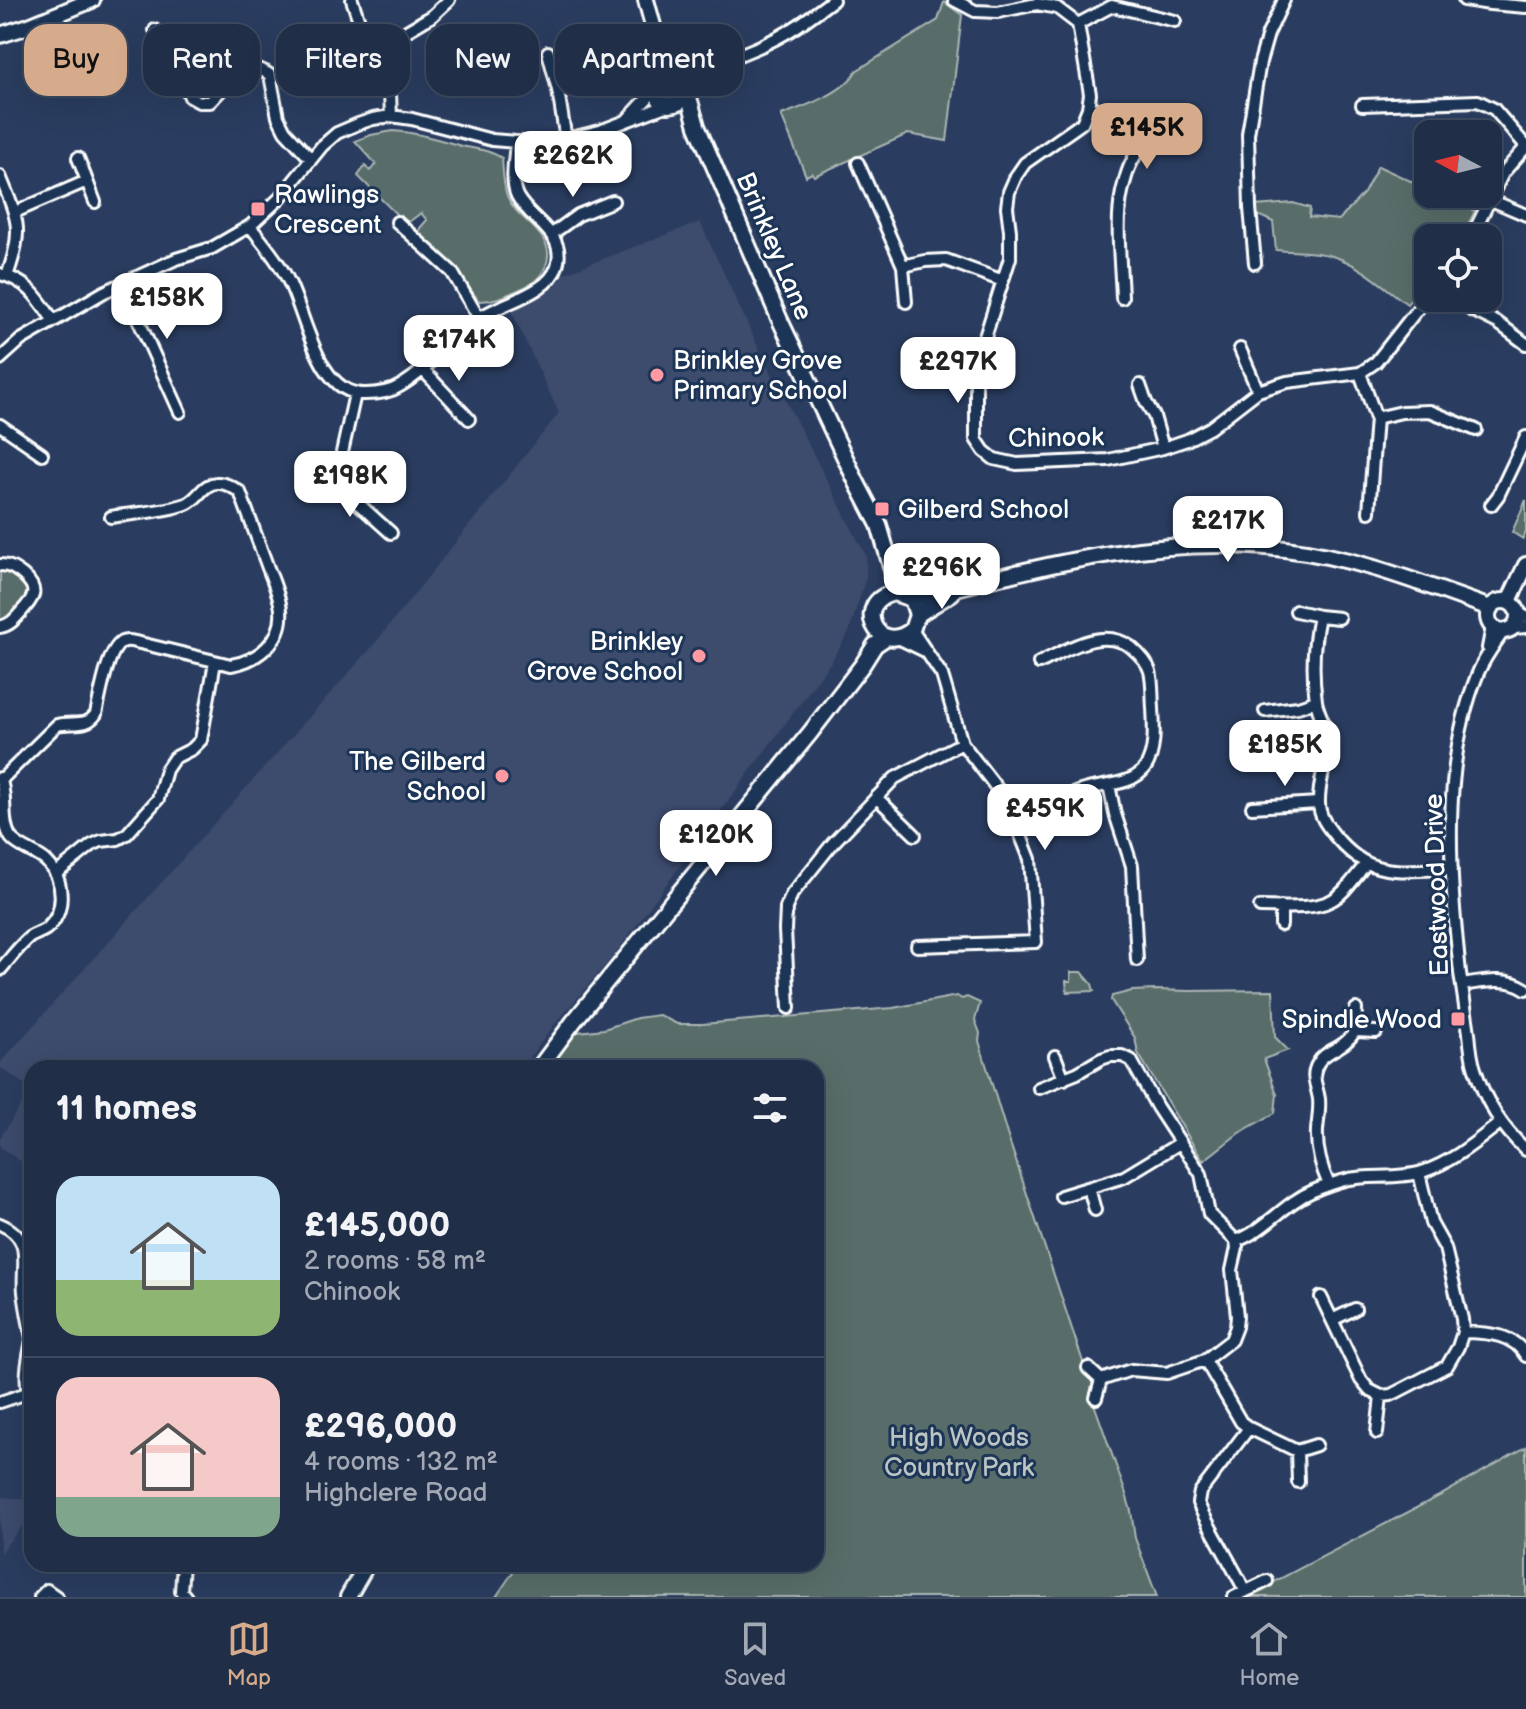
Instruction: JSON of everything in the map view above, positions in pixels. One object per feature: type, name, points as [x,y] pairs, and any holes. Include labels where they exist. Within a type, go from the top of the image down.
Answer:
[{"type":"street","points":[[0,35],[92,0]]},
{"type":"street","points":[[352,0],[360,24]]},
{"type":"street","points":[[410,29],[432,16],[449,0]]},
{"type":"street","name":"Brinkley Lane","points":[[646,0],[653,24]]},
{"type":"street","points":[[743,53],[795,27],[833,0]]},
{"type":"street","points":[[954,0],[975,11],[998,12],[1037,4],[1057,8],[1078,24],[1090,94],[1088,108],[1122,113],[1140,126],[1141,145],[1129,167],[1121,193],[1122,298]]},
{"type":"street","points":[[1255,263],[1248,134],[1260,62],[1268,34],[1284,0]]},
{"type":"street","points":[[1464,0],[1526,7]]},
{"type":"street","points":[[1078,24],[1112,6],[1175,21]]},
{"type":"street","points":[[548,52],[566,140]]},
{"type":"street","points":[[260,69],[270,75],[278,117],[285,131],[311,159]]},
{"type":"street","points":[[190,96],[199,102],[210,102],[216,96]]},
{"type":"street","points":[[390,96],[391,116]]},
{"type":"street","points":[[627,120],[647,96]]},
{"type":"street","name":"Brinkley Lane","points":[[659,96],[660,100],[697,126]]},
{"type":"street","points":[[0,359],[21,340],[104,292],[176,259],[212,248],[250,226],[280,198],[311,159],[337,133],[373,119],[391,116],[412,119],[492,140],[554,142],[637,119],[685,99],[685,96]]},
{"type":"street","name":"Brinkley Lane","points":[[688,96],[697,126],[779,318],[879,525],[899,596]]},
{"type":"street","points":[[1362,105],[1478,101],[1494,109],[1526,146],[1502,175]]},
{"type":"street","name":"Chinook","points":[[1088,108],[1082,123],[1025,163],[1009,192],[1010,258],[979,356],[976,379],[976,439],[984,451],[994,459],[1017,464],[1108,460],[1187,440],[1210,428],[1258,391],[1287,382],[1360,373]]},
{"type":"street","points":[[250,226],[288,279],[316,351],[333,380],[355,394],[378,394],[397,388],[423,370],[445,346],[479,318],[551,279],[559,256],[557,244],[552,234],[518,198],[514,185],[516,142]]},
{"type":"street","points":[[78,158],[95,202]]},
{"type":"street","points":[[858,163],[903,266],[906,302]]},
{"type":"street","points":[[0,176],[15,212],[19,235],[4,275],[32,289],[53,320]]},
{"type":"street","points":[[15,212],[87,181]]},
{"type":"street","points":[[552,234],[578,215],[613,201]]},
{"type":"street","points":[[1502,205],[1526,215]]},
{"type":"street","points":[[397,222],[452,272],[479,318]]},
{"type":"street","points":[[903,266],[946,260],[1003,281]]},
{"type":"street","points":[[122,284],[180,412]]},
{"type":"street","points":[[1369,512],[1376,418],[1360,373],[1376,362],[1415,312]]},
{"type":"street","points":[[1476,312],[1498,323],[1526,344]]},
{"type":"street","points":[[1240,349],[1258,391]]},
{"type":"street","points":[[423,370],[469,419]]},
{"type":"street","points":[[1140,385],[1154,416],[1163,448]]},
{"type":"street","points":[[309,488],[331,479],[341,457],[355,394]]},
{"type":"street","points":[[1376,418],[1402,412],[1430,411],[1476,430]]},
{"type":"street","points":[[0,425],[42,454]]},
{"type":"street","points":[[1491,505],[1526,437]]},
{"type":"street","points":[[331,479],[391,533]]},
{"type":"street","points":[[0,970],[30,937],[47,928],[60,910],[57,873],[44,858],[11,838],[3,828],[1,778],[57,725],[91,721],[96,714],[112,652],[120,643],[140,643],[231,665],[246,662],[262,652],[277,633],[280,621],[282,611],[275,587],[240,492],[232,486],[219,482],[206,485],[191,502],[174,508],[111,517]]},
{"type":"street","points":[[927,652],[880,633],[872,618],[876,602],[963,586],[1093,555],[1184,544],[1286,549],[1341,559],[1386,571],[1490,608]]},
{"type":"street","points":[[0,565],[13,567],[31,582],[33,591],[32,600],[11,624],[0,627]]},
{"type":"street","points":[[1513,621],[1526,565]]},
{"type":"street","points":[[545,1060],[810,733],[875,645],[892,638],[963,586]]},
{"type":"street","points":[[899,596],[942,675],[962,743],[999,791],[1030,859],[1036,942],[917,946]]},
{"type":"street","points":[[1500,601],[1513,621],[1489,622],[1490,608],[1500,601]]},
{"type":"street","points":[[1296,611],[1339,618]]},
{"type":"street","points":[[1319,616],[1313,669],[1316,701],[1326,727],[1328,748],[1318,803],[1321,816],[1349,851],[1377,869],[1452,869]]},
{"type":"street","name":"Eastwood Drive","points":[[1513,621],[1487,654],[1467,706],[1453,785],[1452,869],[1453,908],[1473,1066],[1500,1123],[1526,1150]]},
{"type":"street","points":[[863,664],[866,641],[874,626]]},
{"type":"street","points":[[1015,822],[1086,789],[1134,778],[1145,768],[1152,748],[1154,722],[1150,669],[1139,653],[1123,641],[1107,638],[1089,640],[1039,663]]},
{"type":"street","points":[[57,873],[92,845],[127,834],[158,799],[166,770],[174,758],[192,749],[201,740],[215,662]]},
{"type":"street","points":[[1265,711],[1298,707],[1316,701]]},
{"type":"street","points":[[789,1008],[785,930],[786,908],[792,894],[833,843],[895,778],[962,743]]},
{"type":"street","points":[[1109,785],[1132,866],[1137,960]]},
{"type":"street","points":[[876,797],[915,835]]},
{"type":"street","points":[[1252,807],[1318,803]]},
{"type":"street","points":[[1260,907],[1305,906],[1331,901],[1366,864]]},
{"type":"street","points":[[1281,907],[1281,925]]},
{"type":"street","points":[[1462,985],[1492,981],[1518,983],[1526,989]]},
{"type":"street","points":[[1329,1185],[1317,1144],[1319,1095],[1313,1079],[1315,1066],[1322,1056],[1345,1044],[1355,1031],[1356,1009]]},
{"type":"street","points":[[1355,1031],[1376,1032]]},
{"type":"street","points":[[1055,1056],[1064,1079]]},
{"type":"street","points":[[1039,1088],[1110,1056],[1131,1060],[1201,1174],[1209,1214],[1236,1241],[1232,1270],[1237,1316],[1231,1340],[1205,1360],[1167,1373],[1131,1370],[1101,1380]]},
{"type":"street","points":[[1236,1241],[1263,1227],[1296,1200],[1329,1185],[1351,1179],[1419,1173],[1432,1168],[1500,1123]]},
{"type":"street","points":[[1061,1196],[1124,1177],[1180,1143]]},
{"type":"street","points":[[1321,1297],[1361,1380],[1369,1390],[1381,1396],[1399,1392],[1447,1366],[1463,1332],[1462,1319],[1445,1248],[1431,1223],[1419,1173]]},
{"type":"street","points":[[1089,1188],[1095,1210]]},
{"type":"street","points":[[0,1224],[16,1234],[23,1246],[24,1256]]},
{"type":"street","points":[[1332,1320],[1355,1309]]},
{"type":"street","points":[[1463,1332],[1513,1340],[1526,1356]]},
{"type":"street","points":[[1205,1360],[1241,1422],[1297,1451],[1316,1445]]},
{"type":"street","points":[[1088,1368],[1101,1380]]},
{"type":"street","points":[[1096,1398],[1101,1380]]},
{"type":"street","points":[[1377,1433],[1381,1396]]},
{"type":"street","points":[[0,1402],[24,1399]]},
{"type":"street","points":[[1245,1590],[1198,1503],[1207,1481],[1249,1428]]},
{"type":"street","points":[[1297,1451],[1298,1482]]},
{"type":"street","points":[[182,1572],[181,1591],[186,1597]]},
{"type":"street","points":[[348,1596],[356,1572]]},
{"type":"street","points":[[348,1596],[362,1572]]},
{"type":"street","points":[[1234,1597],[1267,1581]]},
{"type":"street","points":[[40,1597],[47,1590],[57,1597]]},
{"type":"shaded area","name":"The Gilberd School","points":[[700,222],[758,347],[866,556],[866,577],[849,632],[830,663],[615,954],[528,1060],[24,1060],[24,1084],[0,1067],[0,1063],[372,647],[559,413],[512,312],[556,286],[560,275]]},
{"type":"shaded area","name":"The Gilberd School","points":[[24,1100],[24,1164],[0,1147],[0,1138]]},
{"type":"shaded area","points":[[0,1497],[24,1498],[24,1524],[0,1553]]},
{"type":"green space","points":[[944,2],[962,15],[947,141],[908,134],[814,176],[812,173],[806,176],[781,115],[843,86],[856,71],[938,20]]},
{"type":"green space","points":[[393,131],[418,134],[502,158],[510,202],[539,233],[546,246],[548,259],[543,272],[527,286],[492,300],[479,301],[452,264],[418,236],[427,220],[421,213],[404,222],[358,176],[365,166],[370,171],[376,164],[355,141]]},
{"type":"green space","points":[[1378,166],[1414,183],[1414,208],[1469,208],[1475,211],[1468,224],[1414,224],[1414,295],[1407,304],[1352,264],[1319,253],[1276,250],[1273,222],[1256,214],[1255,206],[1293,203],[1310,208],[1309,217],[1339,220],[1364,193]]},
{"type":"green space","points":[[1526,500],[1526,532],[1523,539],[1512,532]]},
{"type":"green space","points":[[8,571],[20,579],[27,591],[24,602],[11,618],[0,620],[0,572]]},
{"type":"green space","points":[[1071,972],[1082,972],[1094,991],[1067,992],[1066,981],[1071,981]]},
{"type":"green space","points":[[1273,990],[1275,1037],[1288,1050],[1264,1059],[1277,1094],[1275,1113],[1239,1133],[1203,1161],[1138,1053],[1135,1038],[1111,1000],[1112,996],[1132,991]]},
{"type":"green space","name":"High Woods Country Park","points":[[957,996],[980,1003],[975,1020],[980,1033],[979,1041],[1007,1134],[1092,1384],[1092,1398],[1126,1494],[1135,1538],[1157,1597],[496,1597],[513,1572],[824,1572],[824,1060],[553,1060],[567,1039],[578,1032],[604,1029],[637,1018],[659,1015],[677,1024],[702,1024],[893,1008]]},
{"type":"green space","points":[[1526,1447],[1526,1597],[1245,1597],[1441,1495]]},
{"type":"place","name":"Rawlings Crescent","points":[[258,209]]},
{"type":"place","name":"Brinkley Grove Primary School","points":[[657,375]]},
{"type":"place","name":"Gilberd School","points":[[882,509]]},
{"type":"place","name":"Brinkley Grove School","points":[[699,656]]},
{"type":"place","name":"The Gilberd School","points":[[502,776]]},
{"type":"place","name":"Spindle Wood","points":[[1458,1019]]}]
